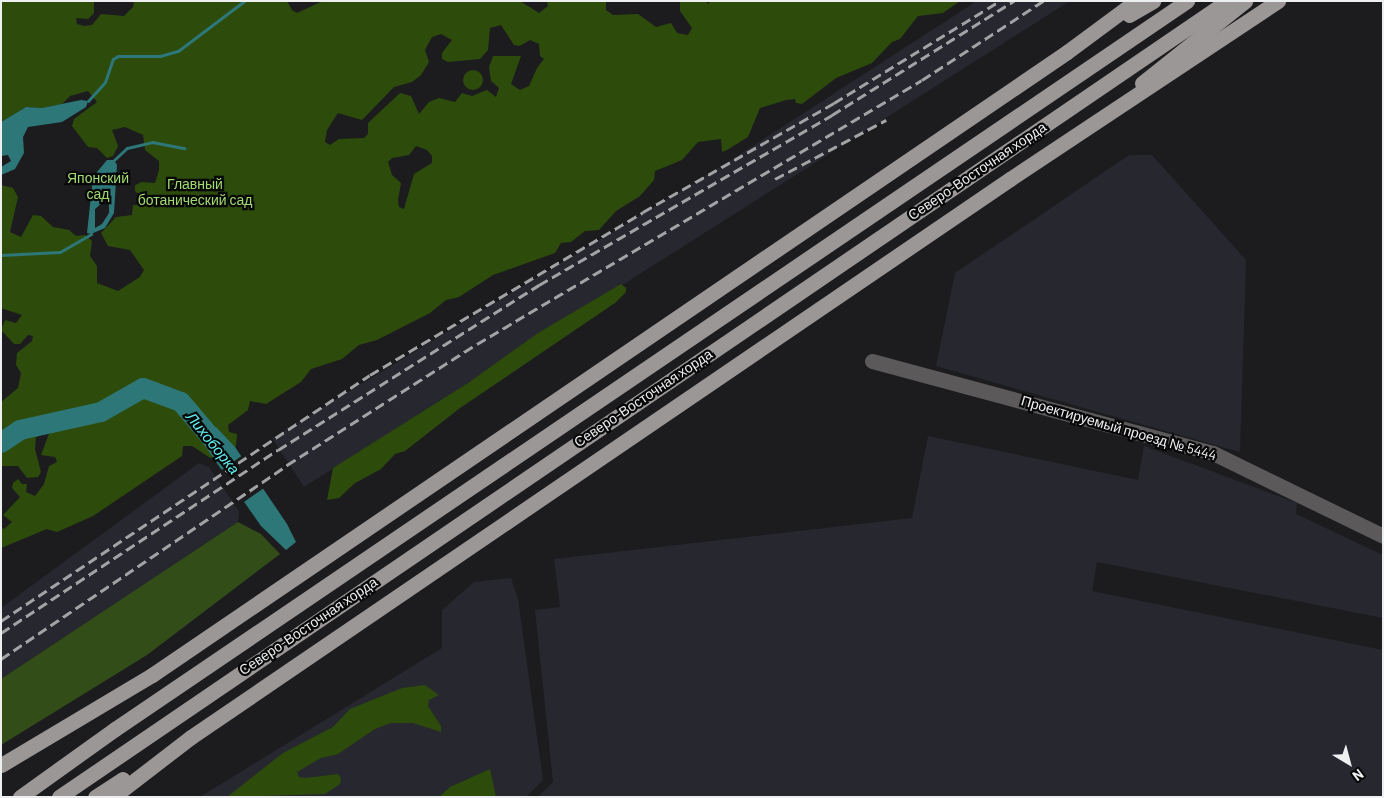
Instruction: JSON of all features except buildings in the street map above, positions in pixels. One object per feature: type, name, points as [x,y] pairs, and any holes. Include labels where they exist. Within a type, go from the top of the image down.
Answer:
[{"type":"main road","points":[[1,766],[152,674],[1067,52],[1136,1]]},
{"type":"main road","points":[[1067,52],[1153,1]]},
{"type":"main road","name":"Северо-Восточная хорда","points":[[20,797],[341,576],[1187,1]]},
{"type":"main road","name":"Северо-Восточная хорда","points":[[59,797],[1227,1]]},
{"type":"main road","points":[[1082,131],[1245,1]]},
{"type":"main road","points":[[94,797],[191,737],[1082,131],[1278,1]]},
{"type":"main road","points":[[113,797],[191,737]]},
{"type":"street","name":"Проектируемый проезд № 5444","points":[[872,360],[1213,453],[1383,536]]},
{"type":"shaded area","points":[[977,1],[1070,1],[304,487],[272,438],[725,164]]},
{"type":"shaded area","points":[[1129,155],[1152,155],[1246,260],[1240,452],[936,366],[955,273]]},
{"type":"shaded area","points":[[928,436],[1138,480],[1144,446],[1297,503],[1296,514],[1383,555],[1383,618],[1097,562],[1092,591],[1383,650],[1383,797],[538,797],[553,782],[535,610],[560,607],[554,559],[912,518]]},
{"type":"shaded area","points":[[199,463],[209,467],[239,511],[238,522],[1,679],[1,608]]},
{"type":"shaded area","points":[[511,578],[518,599],[543,780],[526,797],[200,797],[442,648],[442,610],[474,582]]},
{"type":"green space","name":"Главный ботанический сад","points":[[1,1],[94,1],[94,13],[88,19],[76,18],[77,24],[84,26],[92,25],[101,14],[124,16],[133,7],[134,1],[287,1],[292,10],[297,13],[323,1],[520,1],[539,13],[548,6],[547,1],[606,1],[606,10],[613,15],[638,14],[656,27],[671,23],[677,33],[688,35],[692,28],[680,11],[680,1],[705,1],[708,4],[710,1],[960,1],[943,13],[918,16],[900,39],[892,42],[872,63],[836,78],[802,104],[796,103],[795,99],[760,108],[748,137],[727,150],[722,152],[721,139],[698,142],[682,160],[655,171],[654,180],[640,196],[616,211],[599,230],[585,231],[571,242],[561,243],[555,253],[493,275],[459,297],[446,300],[430,313],[377,340],[359,345],[342,359],[311,369],[301,382],[266,404],[250,401],[248,410],[228,425],[229,432],[237,434],[236,446],[215,461],[192,446],[183,446],[182,456],[93,516],[57,532],[47,529],[1,548],[1,527],[4,529],[12,522],[3,515],[20,497],[12,488],[13,483],[18,479],[22,484],[27,484],[26,492],[35,496],[44,484],[49,466],[57,462],[55,457],[41,455],[50,431],[36,437],[35,449],[41,472],[38,477],[27,478],[18,466],[1,466],[1,402],[18,388],[21,373],[16,365],[17,353],[32,341],[33,336],[28,335],[20,344],[14,344],[1,330],[5,320],[16,323],[22,315],[1,308],[1,185],[13,188],[18,197],[10,232],[21,237],[33,215],[41,216],[53,227],[69,230],[76,236],[85,235],[92,241],[90,256],[97,266],[97,283],[118,291],[140,277],[144,270],[130,250],[108,246],[101,233],[116,217],[132,215],[133,205],[144,205],[144,199],[135,191],[135,185],[142,182],[155,183],[159,170],[159,161],[145,150],[143,135],[125,127],[112,130],[118,146],[113,156],[107,158],[97,148],[88,147],[72,126],[74,119],[97,102],[88,91],[70,96],[62,104],[42,108],[26,107],[1,122]],"holes":[[[501,25],[514,45],[520,46],[530,40],[539,44],[540,56],[544,59],[537,68],[529,86],[520,90],[511,84],[521,56],[493,56],[489,67],[491,81],[499,88],[496,97],[487,90],[472,96],[462,93],[455,102],[439,98],[429,102],[419,114],[411,96],[400,93],[368,123],[368,134],[364,138],[339,139],[330,145],[325,142],[327,130],[338,113],[362,120],[394,87],[412,82],[421,75],[429,62],[425,50],[432,37],[441,34],[452,40],[442,53],[442,59],[448,62],[480,59],[488,50],[490,28]],[[416,146],[427,150],[432,156],[432,163],[414,174],[404,209],[399,207],[398,200],[401,183],[392,175],[388,162],[392,158],[409,155]]]},
{"type":"green space","points":[[473,70],[480,73],[483,80],[480,87],[473,90],[466,87],[463,80],[466,73]]},
{"type":"green space","points":[[621,284],[626,288],[626,292],[615,303],[460,408],[405,451],[395,454],[381,469],[355,483],[339,498],[327,500],[333,468],[468,383],[538,333]]},
{"type":"green space","points":[[238,522],[261,534],[280,554],[147,655],[1,745],[1,679]]},
{"type":"green space","points":[[425,685],[439,695],[429,700],[428,706],[441,726],[441,732],[413,723],[391,723],[375,729],[338,754],[321,758],[297,772],[299,777],[305,778],[338,774],[341,778],[340,784],[325,794],[227,797],[283,753],[333,727],[350,709],[402,688]]},
{"type":"green space","points":[[490,769],[496,797],[439,797],[450,787]]},
{"type":"water","points":[[81,100],[88,101],[86,107],[62,122],[28,127],[23,137],[24,153],[15,169],[1,175],[1,167],[11,161],[8,155],[1,156],[1,122],[26,107],[42,108]]},
{"type":"water","points":[[107,160],[114,160],[117,165],[114,213],[105,228],[91,234],[87,233],[93,177]],"holes":[[[109,197],[109,213],[102,224],[95,228],[95,209]]]},
{"type":"water","points":[[216,427],[235,447],[287,524],[296,542],[286,550],[261,526],[200,439]]},
{"type":"pier","points":[[243,455],[265,487],[243,502],[221,470]]},
{"type":"waterway","points":[[88,101],[105,82],[113,59],[118,56],[160,56],[178,51],[244,1]]},
{"type":"waterway","points":[[114,160],[127,148],[152,142],[184,148]]},
{"type":"waterway","points":[[1,255],[60,252],[91,234]]},
{"type":"waterway","name":"Лихоборка","points":[[1,443],[20,430],[101,412],[143,388],[181,402],[226,455]]},
{"type":"railway","points":[[1,621],[370,375],[643,212],[834,103],[1000,1]]},
{"type":"railway","points":[[1,633],[278,450],[539,285],[832,115],[1014,1]]},
{"type":"railway","points":[[1,659],[287,465],[477,344],[922,80],[1043,1]]},
{"type":"railway","points":[[775,179],[886,120]]},
{"type":"park label","name":"Японский сад","points":[[98,186]]}]
